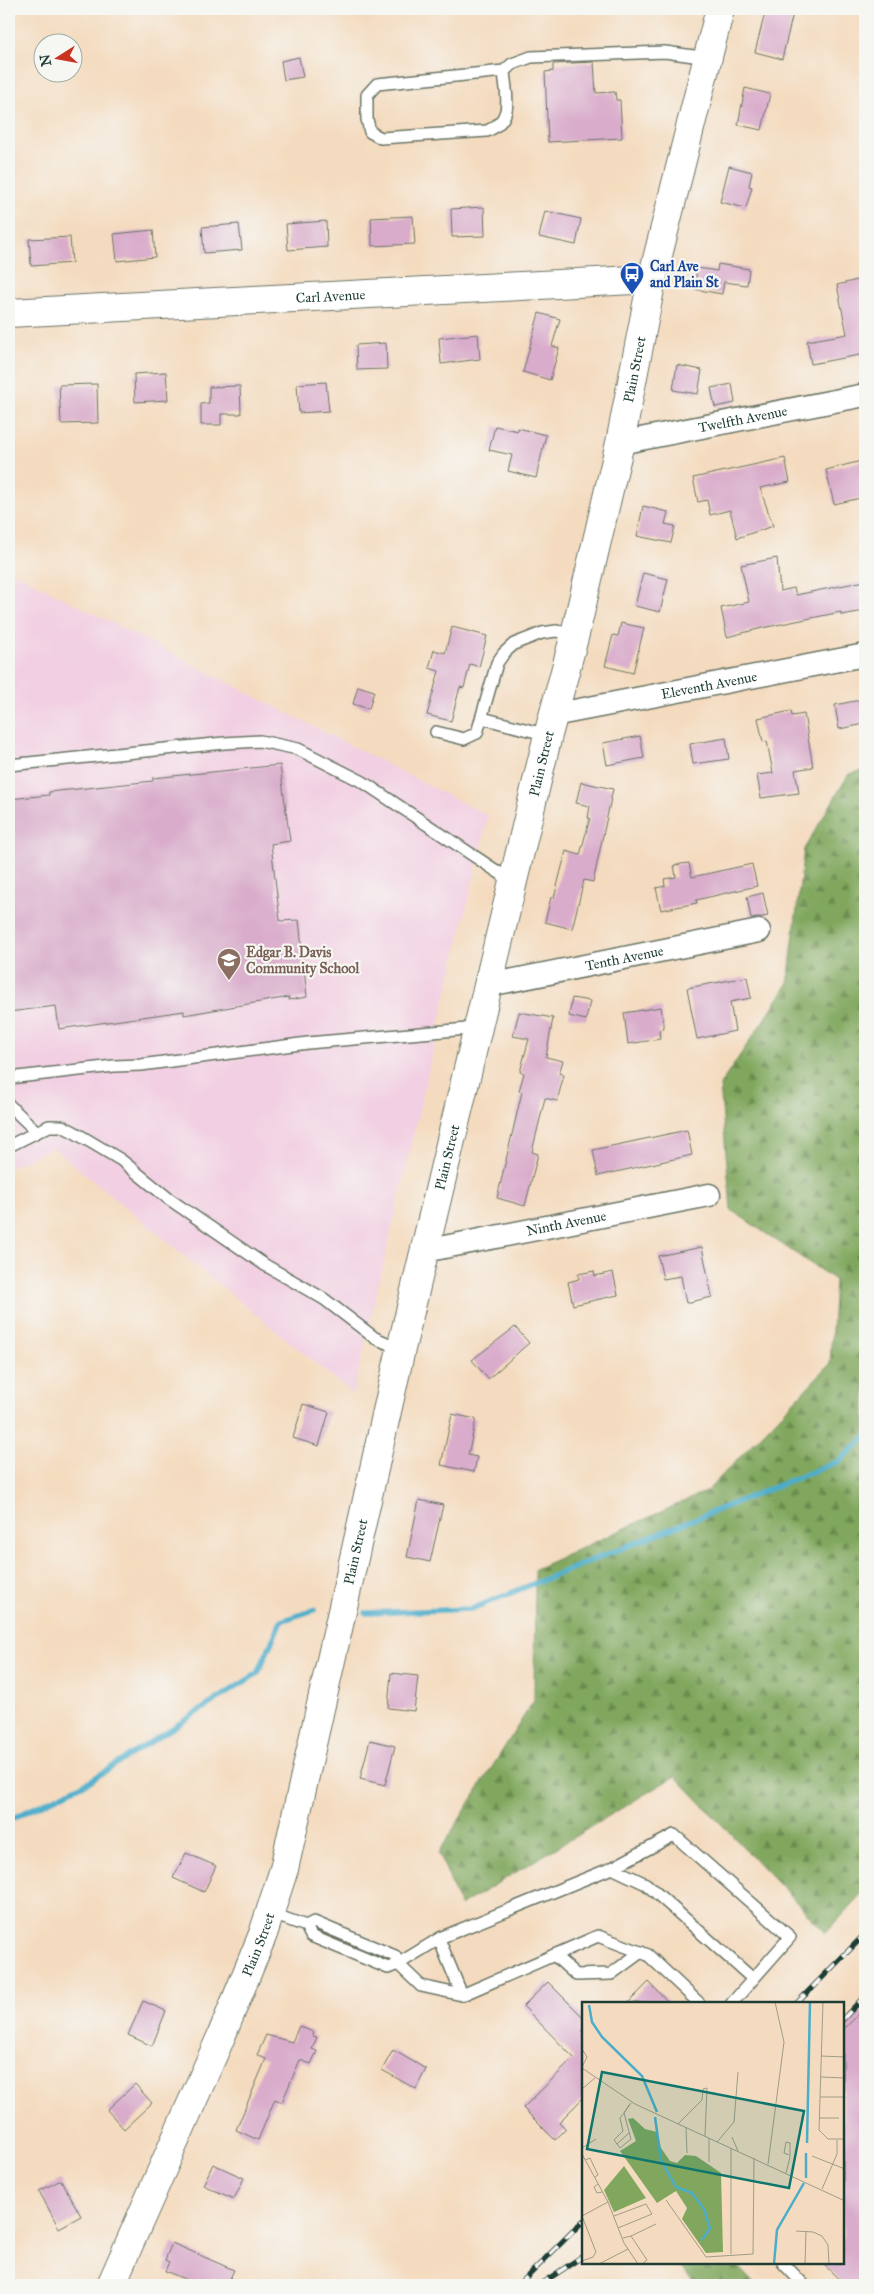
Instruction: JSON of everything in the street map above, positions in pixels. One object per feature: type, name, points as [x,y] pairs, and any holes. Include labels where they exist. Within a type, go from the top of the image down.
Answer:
[{"type":"main road","name":"Plain Street","points":[[111,2285],[220,2039],[270,1913],[284,1869],[400,1350],[551,725],[575,634],[620,443],[652,279],[720,9]]},
{"type":"main road","name":"Carl Avenue","points":[[9,313],[652,279]]},
{"type":"street","name":"Twelfth Avenue","points":[[620,443],[865,395]]},
{"type":"street","name":"Eleventh Avenue","points":[[551,725],[865,655]]},
{"type":"street","name":"Tenth Avenue","points":[[488,985],[759,931]]},
{"type":"street","name":"Ninth Avenue","points":[[424,1251],[709,1195]]},
{"type":"lane","points":[[504,71],[507,108],[504,120],[498,127],[487,131],[380,138],[370,132],[367,119],[367,95],[377,84],[504,71],[512,64],[531,57],[665,52],[708,58]]},
{"type":"lane","points":[[436,732],[464,739],[470,738],[477,733],[497,662],[514,644],[542,633],[556,631],[575,634]]},
{"type":"lane","points":[[482,718],[551,725]]},
{"type":"lane","points":[[9,765],[224,743],[260,741],[298,748],[363,782],[513,882]]},
{"type":"lane","points":[[9,1078],[114,1066],[141,1065],[308,1043],[478,1028]]},
{"type":"lane","points":[[9,1105],[36,1131]]},
{"type":"lane","points":[[9,1146],[49,1126],[62,1126],[90,1140],[120,1160],[169,1199],[265,1265],[324,1299],[375,1338],[400,1350]]},
{"type":"lane","points":[[270,1913],[306,1926],[310,1936],[388,1968],[439,1939],[612,1868],[674,1835],[790,1937],[733,2002]]},
{"type":"lane","points":[[612,1868],[646,1884],[753,1979]]},
{"type":"lane","points":[[398,1964],[421,1986],[462,1995],[598,1936],[648,1954],[698,2002]]},
{"type":"lane","points":[[439,1939],[462,1995]]},
{"type":"lane","points":[[554,1955],[576,1975],[611,1974],[641,1952]]},
{"type":"lane","points":[[783,2264],[804,2285]]},
{"type":"shaded area","name":"Edgar B. Davis Community School","points":[[9,570],[488,816],[353,1394],[52,1147],[9,1168]]},
{"type":"green space","points":[[865,770],[865,1891],[826,1933],[675,1776],[460,1906],[439,1852],[534,1700],[535,1569],[707,1491],[830,1364],[835,1280],[731,1210],[720,1085],[788,984],[804,849],[849,774]]},
{"type":"green space","points":[[678,2264],[736,2264],[755,2285],[696,2285]]},
{"type":"building","points":[[766,9],[794,9],[782,59],[755,52]]},
{"type":"building","points":[[299,57],[303,77],[284,80],[281,61]]},
{"type":"building","points":[[594,62],[596,93],[615,92],[616,100],[620,100],[622,138],[548,142],[545,72],[553,71],[553,64]]},
{"type":"building","points":[[745,88],[770,94],[762,130],[738,125]]},
{"type":"building","points":[[729,166],[752,172],[749,186],[752,187],[746,208],[720,202]]},
{"type":"building","points":[[484,207],[485,236],[452,237],[451,209]]},
{"type":"building","points":[[545,211],[581,219],[576,245],[539,237]]},
{"type":"building","points":[[413,216],[415,244],[372,246],[371,218]]},
{"type":"building","points":[[326,221],[327,247],[288,250],[286,224]]},
{"type":"building","points":[[239,224],[242,250],[204,253],[202,227]]},
{"type":"building","points":[[153,230],[155,257],[117,261],[114,234]]},
{"type":"building","points":[[70,237],[72,263],[31,266],[29,239]]},
{"type":"building","points":[[718,264],[749,269],[747,285],[724,282],[722,294],[694,289],[697,268],[717,271]]},
{"type":"building","points":[[865,278],[865,354],[811,364],[807,341],[847,334],[837,285]]},
{"type":"building","points":[[539,313],[560,319],[552,346],[559,348],[550,380],[523,372]]},
{"type":"building","points":[[478,334],[480,359],[441,364],[439,338]]},
{"type":"building","points":[[386,343],[387,369],[357,370],[356,345]]},
{"type":"building","points":[[677,365],[702,370],[698,394],[673,390]]},
{"type":"building","points":[[166,372],[168,400],[135,402],[134,374]]},
{"type":"building","points":[[326,382],[329,411],[299,413],[297,384]]},
{"type":"building","points":[[97,384],[98,423],[61,424],[59,385]]},
{"type":"building","points":[[732,384],[735,403],[715,407],[711,388]]},
{"type":"building","points":[[240,386],[241,414],[221,414],[221,425],[201,425],[201,404],[209,403],[209,387]]},
{"type":"building","points":[[495,426],[518,431],[518,428],[546,435],[536,478],[508,471],[512,455],[489,450]]},
{"type":"building","points":[[785,458],[790,482],[760,488],[773,526],[737,538],[730,510],[710,515],[707,500],[698,502],[693,478]]},
{"type":"building","points":[[865,460],[865,497],[834,504],[826,470]]},
{"type":"building","points":[[643,506],[668,512],[665,524],[675,526],[671,543],[637,536]]},
{"type":"building","points":[[777,558],[780,591],[794,588],[796,595],[865,581],[865,611],[841,615],[841,612],[727,637],[721,608],[749,602],[741,565]]},
{"type":"building","points":[[643,573],[668,579],[660,612],[635,606]]},
{"type":"building","points":[[621,623],[644,628],[633,673],[605,666],[613,635],[618,636]]},
{"type":"building","points":[[452,627],[487,636],[479,667],[470,664],[464,688],[460,687],[451,721],[427,715],[439,671],[429,668],[434,650],[445,653]]},
{"type":"building","points":[[358,686],[374,691],[369,709],[353,704]]},
{"type":"building","points":[[865,699],[865,724],[839,729],[835,705]]},
{"type":"building","points":[[791,711],[792,716],[804,714],[813,767],[795,770],[799,793],[761,798],[757,775],[773,773],[767,741],[763,742],[758,718]]},
{"type":"building","points":[[640,736],[644,758],[607,765],[603,743]]},
{"type":"building","points":[[726,738],[729,759],[693,764],[690,744]]},
{"type":"building","points":[[280,765],[290,841],[271,844],[280,921],[299,920],[307,997],[289,1000],[289,997],[184,1015],[184,1011],[59,1029],[56,1006],[9,1012],[9,799],[49,795],[49,792],[153,781],[153,778]]},
{"type":"building","points":[[581,782],[613,789],[593,882],[584,880],[572,929],[545,922],[551,897],[554,898],[566,851],[580,855],[590,818],[588,818],[590,806],[576,803]]},
{"type":"building","points":[[689,863],[692,877],[752,864],[757,886],[696,900],[697,903],[661,910],[656,888],[665,886],[664,879],[676,877],[674,865]]},
{"type":"building","points":[[763,893],[768,916],[751,919],[747,897]]},
{"type":"building","points":[[747,977],[751,998],[730,1002],[735,1031],[697,1039],[687,988]]},
{"type":"building","points":[[572,998],[590,1001],[586,1020],[569,1016]]},
{"type":"building","points":[[661,1007],[664,1029],[659,1030],[660,1039],[628,1044],[624,1013]]},
{"type":"building","points":[[519,1012],[553,1018],[546,1057],[563,1061],[559,1073],[564,1075],[557,1101],[545,1098],[532,1152],[538,1154],[525,1206],[497,1198],[522,1092],[519,1091],[524,1073],[520,1072],[529,1039],[513,1036]]},
{"type":"building","points":[[687,1130],[692,1155],[598,1176],[593,1150]]},
{"type":"building","points":[[702,1247],[712,1297],[686,1303],[681,1276],[663,1279],[658,1256]]},
{"type":"building","points":[[594,1271],[595,1276],[613,1272],[618,1295],[573,1305],[568,1282],[579,1279],[578,1274]]},
{"type":"building","points":[[515,1327],[529,1343],[488,1379],[472,1360]]},
{"type":"building","points":[[303,1404],[329,1412],[319,1446],[293,1438]]},
{"type":"building","points":[[452,1414],[476,1419],[468,1455],[477,1457],[474,1472],[441,1465]]},
{"type":"building","points":[[419,1500],[443,1505],[430,1562],[407,1557]]},
{"type":"building","points":[[391,1673],[418,1676],[414,1711],[388,1708]]},
{"type":"building","points":[[370,1740],[395,1746],[385,1785],[360,1779]]},
{"type":"building","points":[[186,1853],[216,1866],[204,1892],[173,1878]]},
{"type":"building","points":[[548,1982],[582,2016],[582,2099],[559,2122],[566,2129],[555,2140],[523,2108],[574,2058],[523,2006]]},
{"type":"building","points":[[649,1982],[668,2002],[629,2002]]},
{"type":"building","points":[[143,2001],[166,2011],[152,2046],[128,2035]]},
{"type":"building","points":[[865,2008],[865,2285],[845,2285],[823,2264],[844,2264],[844,2029]]},
{"type":"building","points":[[299,2026],[313,2032],[312,2036],[317,2037],[312,2049],[317,2051],[311,2064],[300,2060],[282,2102],[275,2099],[258,2140],[236,2130],[266,2059],[257,2055],[266,2035],[292,2042]]},
{"type":"building","points":[[393,2050],[426,2069],[416,2089],[382,2070]]},
{"type":"building","points":[[135,2084],[152,2103],[124,2129],[107,2110]]},
{"type":"building","points":[[213,2164],[244,2178],[234,2199],[203,2185]]},
{"type":"building","points":[[61,2180],[81,2216],[59,2228],[39,2191]]},
{"type":"building","points":[[172,2243],[234,2270],[227,2285],[199,2285],[165,2271],[169,2262],[165,2260]]},
{"type":"waterway","points":[[366,1613],[471,1609],[839,1461],[865,1438]]},
{"type":"waterway","points":[[9,1820],[90,1781],[258,1673],[281,1621],[314,1610]]},
{"type":"railway","points":[[798,2002],[865,1934]]},
{"type":"railway","points":[[844,2018],[865,1996]]},
{"type":"railway","points":[[519,2285],[582,2222]]},
{"type":"railway","points":[[539,2285],[582,2257]]},
{"type":"place","name":"Carl Ave and Plain St","points":[[632,295]]},
{"type":"place","name":"Edgar B. Davis Community School","points":[[229,981]]}]
